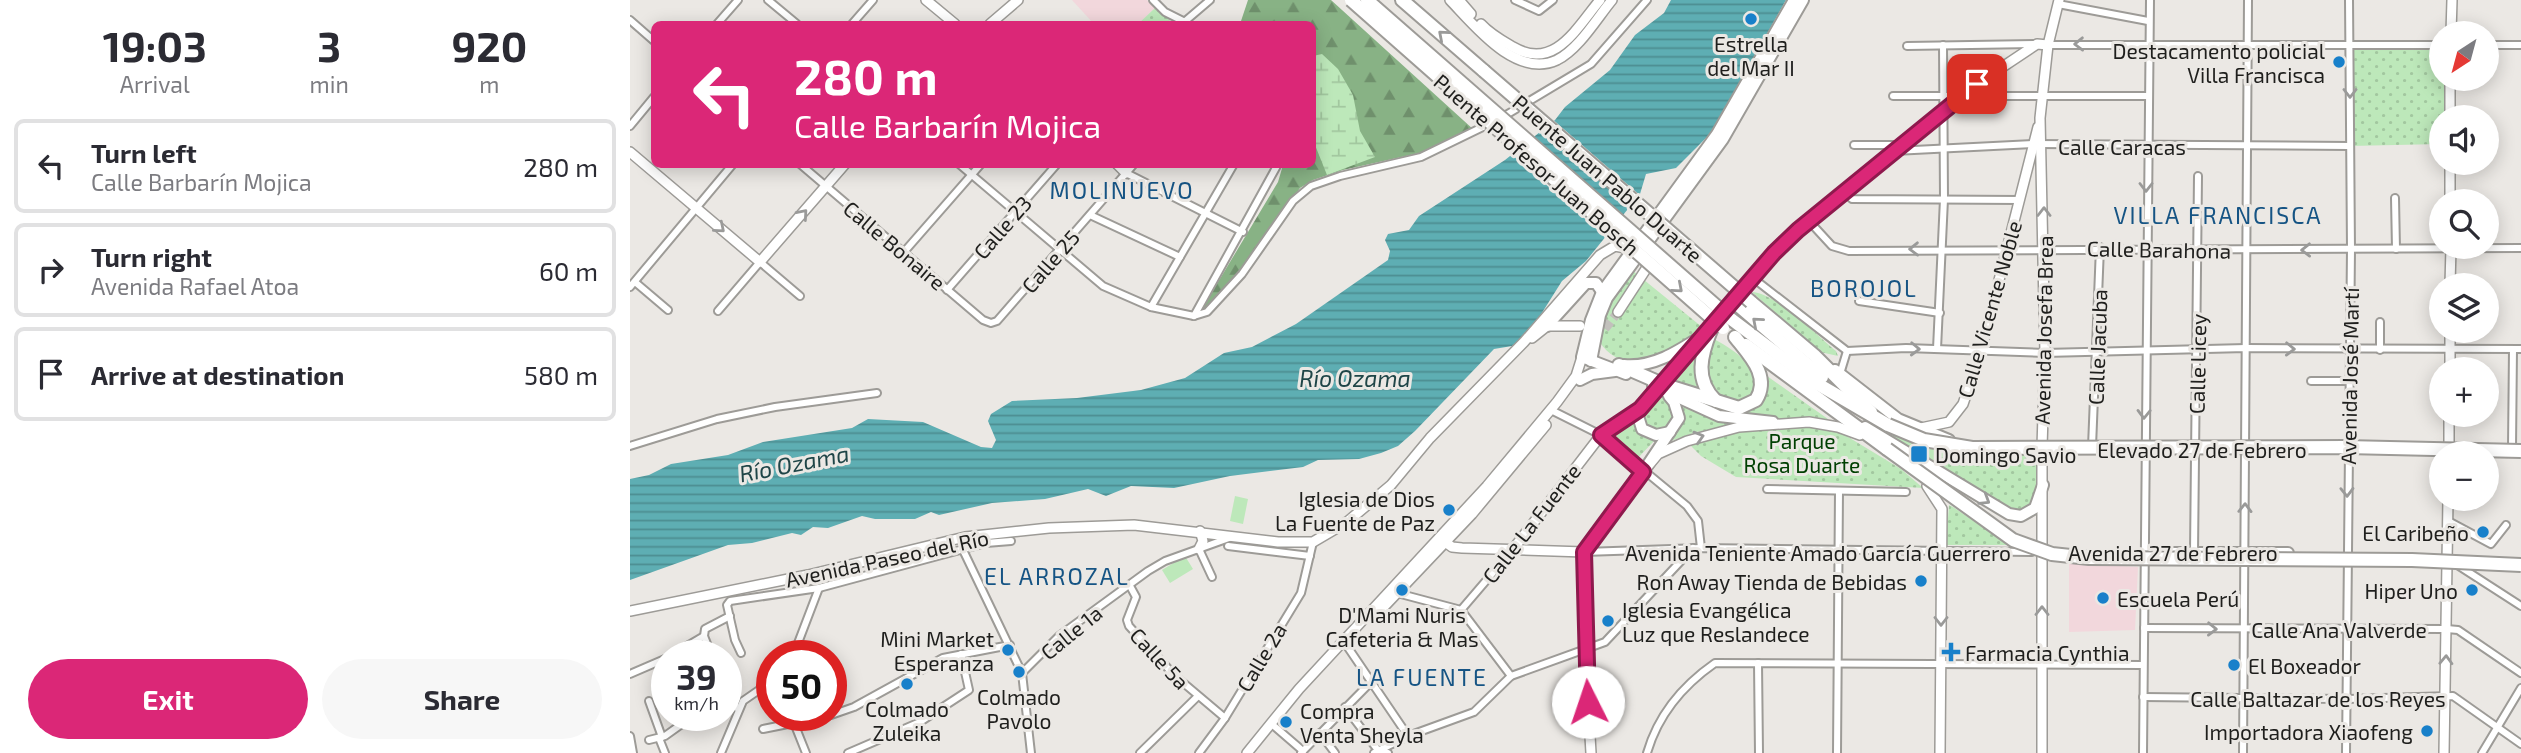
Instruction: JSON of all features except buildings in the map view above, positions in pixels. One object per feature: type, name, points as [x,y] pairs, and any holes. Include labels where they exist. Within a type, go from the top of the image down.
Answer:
[{"type":"highway","name":"Puente Profesor Juan Bosch","points":[[1351,0],[1722,326]]},
{"type":"highway","name":"Puente Profesor Juan Bosch","points":[[1367,0],[1722,326]]},
{"type":"highway","name":"Puente Juan Pablo Duarte","points":[[1402,0],[1814,355],[1883,422]]},
{"type":"highway","points":[[1733,302],[1863,425],[1876,441]]},
{"type":"highway","points":[[1722,326],[2013,540],[2052,554],[2089,558],[2521,563]]},
{"type":"highway","points":[[1722,326],[1700,370],[1709,394],[1722,405]]},
{"type":"highway","points":[[1722,326],[1816,383],[1863,425]]},
{"type":"highway","points":[[1619,368],[1722,405],[1739,408],[1752,404],[1762,387],[1756,366],[1735,337]]},
{"type":"highway","name":"Elevado 27 de Febrero","points":[[1863,425],[1883,422],[1924,440],[1972,448],[2518,449]]},
{"type":"main road","points":[[926,0],[951,21]]},
{"type":"main road","points":[[994,21],[1018,0]]},
{"type":"main road","points":[[1450,0],[1485,37],[1518,58],[1535,64],[1558,59],[1571,49],[1612,0]]},
{"type":"main road","points":[[1459,0],[1497,38],[1522,52],[1543,55],[1559,48],[1600,0]]},
{"type":"main road","points":[[1720,136],[1794,0]]},
{"type":"main road","points":[[1254,753],[1274,726],[1397,593],[1580,380],[1588,355],[1591,320],[1604,295],[1720,136],[1803,0]]},
{"type":"main road","points":[[2451,21],[2452,0]]},
{"type":"main road","name":"Avenida Josefa Brea","points":[[2042,753],[2039,552],[2043,485],[2045,249],[2038,145],[2049,45],[2058,2]]},
{"type":"main road","points":[[2037,44],[2049,45]]},
{"type":"main road","name":"Calle La Fuente","points":[[1514,548],[1601,435],[1640,409],[1671,374],[1722,326],[1733,302],[1752,278],[1809,221],[1959,96],[2037,44]]},
{"type":"main road","name":"Calle Vicente Noble","points":[[1916,428],[1939,427],[1957,415],[1980,351],[2020,200],[2038,145]]},
{"type":"main road","points":[[630,152],[760,262],[842,168]]},
{"type":"main road","points":[[1121,168],[1126,173]]},
{"type":"main road","points":[[1618,312],[1646,269],[1643,242]]},
{"type":"main road","points":[[1313,542],[1374,502],[1430,438],[1524,342],[1600,255],[1615,246],[1635,252]]},
{"type":"main road","points":[[1524,342],[1547,326],[1586,283],[1596,283],[1604,295]]},
{"type":"main road","points":[[1547,326],[1580,326]]},
{"type":"main road","points":[[1580,380],[1592,374],[1644,365],[1668,356],[1722,326]]},
{"type":"main road","points":[[2450,343],[2450,357]]},
{"type":"main road","points":[[1588,355],[1719,416],[1773,422],[1809,422],[1838,427],[1863,425],[1927,486],[2010,543],[2039,552]]},
{"type":"main road","points":[[1553,412],[1588,355]]},
{"type":"main road","points":[[1814,355],[1898,419],[1916,428],[1966,444],[2042,447],[2347,445],[2429,449]]},
{"type":"main road","points":[[1643,472],[1654,451],[1679,418],[1678,411],[1662,390]]},
{"type":"main road","points":[[1827,404],[2009,514],[2021,516],[2035,508],[2043,485]]},
{"type":"main road","points":[[1640,409],[1638,416],[1642,429],[1656,435],[1670,432]]},
{"type":"main road","points":[[1591,753],[1585,650],[1584,552],[1658,454],[1687,441],[1739,427],[1773,422]]},
{"type":"main road","name":"Avenida 27 de Febrero","points":[[1863,425],[2039,552],[2348,554],[2521,563]]},
{"type":"main road","points":[[2499,449],[2518,449]]},
{"type":"main road","points":[[1927,486],[1942,509],[1940,753]]},
{"type":"main road","points":[[2444,753],[2448,511]]},
{"type":"main road","name":"Avenida Paseo del Río","points":[[630,611],[756,586],[978,536],[1092,524],[1200,531],[1230,542],[1313,542]]},
{"type":"main road","points":[[1199,549],[1203,541],[1200,531]]},
{"type":"main road","points":[[1248,753],[1299,689],[1443,540]]},
{"type":"main road","name":"Avenida Teniente Amado García Guerrero","points":[[1443,540],[1452,547],[1474,549],[1584,552]]},
{"type":"street","points":[[720,21],[738,0]]},
{"type":"street","points":[[768,0],[793,21]]},
{"type":"street","points":[[855,21],[873,0]]},
{"type":"street","points":[[1153,0],[1165,12],[1180,21]]},
{"type":"street","points":[[1188,21],[1210,0]]},
{"type":"street","points":[[1515,0],[1531,9],[1546,8],[1553,0]]},
{"type":"street","points":[[964,168],[1102,286],[1151,307],[1194,316],[1207,312],[1242,274],[1301,192],[1322,180],[1421,157],[1462,139],[1591,64],[1647,0]]},
{"type":"street","points":[[2143,753],[2147,43],[2150,0]]},
{"type":"street","points":[[2243,753],[2248,0]]},
{"type":"street","name":"Avenida José Martí","points":[[2346,753],[2351,249],[2349,0]]},
{"type":"street","points":[[2058,2],[2148,21]]},
{"type":"street","points":[[630,20],[651,38]]},
{"type":"street","points":[[1906,46],[2037,44]]},
{"type":"street","points":[[1937,349],[1944,199],[1943,45]]},
{"type":"street","points":[[2049,45],[2429,45]]},
{"type":"street","points":[[2499,45],[2521,45]]},
{"type":"street","points":[[1893,96],[2147,96]]},
{"type":"street","points":[[630,126],[651,101]]},
{"type":"street","name":"Calle Caracas","points":[[1854,145],[1944,149],[2038,145],[2350,146]]},
{"type":"street","points":[[667,310],[631,286],[730,168]]},
{"type":"street","name":"Calle Bonaire","points":[[805,168],[947,290],[991,323]]},
{"type":"street","points":[[904,252],[977,168]]},
{"type":"street","name":"Calle 23","points":[[947,290],[1053,168]]},
{"type":"street","name":"Calle 25","points":[[991,323],[997,321],[1130,168]]},
{"type":"street","points":[[1151,307],[1230,168]]},
{"type":"street","points":[[1194,316],[1243,232],[1276,168]]},
{"type":"street","points":[[1126,173],[1243,232]]},
{"type":"street","name":"Calle Licey","points":[[2194,552],[2198,176]]},
{"type":"street","points":[[1844,192],[1852,199],[2020,200]]},
{"type":"street","points":[[2395,198],[2396,249]]},
{"type":"street","points":[[1090,215],[1180,257]]},
{"type":"street","name":"Calle Barahona","points":[[1809,221],[1838,249],[2429,248]]},
{"type":"street","name":"Calle Jacuba","points":[[2092,447],[2098,351],[2100,247]]},
{"type":"street","name":"Calle Barahona","points":[[2499,248],[2521,248]]},
{"type":"street","points":[[718,311],[760,262],[800,296]]},
{"type":"street","points":[[1752,278],[1847,351],[1937,349],[2045,353],[2246,348],[2521,349]]},
{"type":"street","points":[[1859,301],[1940,313]]},
{"type":"street","points":[[2380,322],[2380,350]]},
{"type":"street","points":[[2513,349],[2518,449]]},
{"type":"street","points":[[1840,374],[1847,351]]},
{"type":"street","points":[[2311,381],[2348,381]]},
{"type":"street","points":[[630,446],[717,419],[775,407],[877,393]]},
{"type":"street","points":[[1553,412],[1601,435],[1694,514],[1701,548]]},
{"type":"street","points":[[1767,489],[1906,492]]},
{"type":"street","points":[[1838,753],[1839,491]]},
{"type":"street","points":[[2448,521],[2491,544],[2506,525]]},
{"type":"street","points":[[737,640],[728,602],[819,588],[986,543],[1011,541]]},
{"type":"street","points":[[1230,542],[1310,556]]},
{"type":"street","name":"Calle 1a","points":[[1023,673],[1059,636],[1165,561],[1230,542]]},
{"type":"street","name":"Calle 2a","points":[[1199,753],[1225,718],[1301,593],[1313,542]]},
{"type":"street","name":"Calle La Fuente","points":[[1461,610],[1514,548]]},
{"type":"street","points":[[1376,751],[1408,736],[1474,712],[1511,676],[1605,642],[1693,548]]},
{"type":"street","name":"Avenida Teniente Amado García Guerrero","points":[[1584,552],[1701,548],[1941,553],[2039,552]]},
{"type":"street","points":[[1199,549],[1212,577]]},
{"type":"street","points":[[963,550],[1023,673],[1031,753]]},
{"type":"street","points":[[2448,559],[2521,606]]},
{"type":"street","name":"Calle 5a","points":[[1130,586],[1136,597],[1127,620],[1129,626],[1197,697],[1225,718]]},
{"type":"street","points":[[799,640],[819,588]]},
{"type":"street","points":[[1397,593],[1461,610],[1511,676]]},
{"type":"street","points":[[706,640],[707,626],[730,616]]},
{"type":"street","name":"Calle Ana Valverde","points":[[2144,628],[2459,630],[2521,673]]},
{"type":"street","points":[[697,640],[704,636]]},
{"type":"street","points":[[847,709],[934,661],[1010,645]]},
{"type":"street","points":[[1347,646],[1408,736]]},
{"type":"street","points":[[848,753],[920,722],[969,690],[971,685],[961,654]]},
{"type":"street","points":[[1647,753],[1656,723],[1667,708],[1715,663],[2143,665]]},
{"type":"street","points":[[1758,663],[1759,753]]},
{"type":"street","points":[[630,674],[651,665]]},
{"type":"street","points":[[1274,726],[1302,752],[1371,682]]},
{"type":"street","points":[[2482,753],[2521,688]]},
{"type":"street","points":[[742,704],[756,691]]},
{"type":"street","name":"Calle Baltazar de los Reyes","points":[[2143,697],[2347,699],[2453,696],[2521,744]]},
{"type":"street","points":[[1140,753],[1197,697]]},
{"type":"street","points":[[649,701],[665,753]]},
{"type":"street","points":[[1345,707],[1376,751],[1388,753]]},
{"type":"street","points":[[649,740],[670,731]]},
{"type":"street","points":[[721,753],[730,731]]},
{"type":"street","points":[[797,731],[806,753]]},
{"type":"street","points":[[1320,733],[1335,753]]},
{"type":"street","points":[[630,736],[632,753]]},
{"type":"shaded area","points":[[1072,0],[1147,0],[1155,8],[1141,21],[1091,21]]},
{"type":"shaded area","name":"Escuela Perú","points":[[2069,563],[2138,567],[2135,630],[2069,632]]},
{"type":"green space","points":[[1248,0],[1331,0],[1474,130],[1424,152],[1343,170],[1313,180],[1300,188],[1251,259],[1207,309],[1200,312],[1278,182],[1282,168],[1316,168],[1316,21],[1241,21]]},
{"type":"green space","points":[[1155,8],[1171,21],[1141,21]]},
{"type":"green space","points":[[2351,45],[2429,45],[2429,91],[2450,91],[2450,105],[2429,105],[2429,144],[2350,146]]},
{"type":"green space","points":[[1322,54],[1338,69],[1353,95],[1360,131],[1375,157],[1327,175],[1316,148],[1316,55]]},
{"type":"green space","points":[[1633,271],[1702,327],[1664,353],[1636,361],[1623,360],[1610,353],[1599,341],[1604,311]]},
{"type":"green space","points":[[1752,292],[1772,299],[1784,307],[1836,351],[1838,356],[1820,352]]},
{"type":"green space","points":[[1714,339],[1741,357],[1756,375],[1759,383],[1754,398],[1741,405],[1720,396],[1709,381],[1707,361]]},
{"type":"green space","points":[[1696,349],[1695,372],[1706,395],[1668,381]]},
{"type":"green space","points":[[1767,376],[1828,419],[1766,419],[1727,414],[1671,391],[1719,408],[1743,410],[1763,399]]},
{"type":"green space","points":[[1661,395],[1670,402],[1676,417],[1667,431],[1648,429],[1641,417]]},
{"type":"green space","points":[[1678,401],[1742,424],[1696,432],[1668,442]]},
{"type":"green space","points":[[1633,420],[1637,429],[1655,440],[1637,459],[1607,434]]},
{"type":"green space","points":[[1869,421],[1911,441],[1951,451],[1992,455],[2039,455],[2037,500],[2022,512],[2011,511]]},
{"type":"green space","name":"Parque Rosa Duarte","points":[[1796,424],[1835,429],[1901,469],[1923,488],[1736,477],[1701,456],[1688,443],[1739,429]]},
{"type":"green space","points":[[1235,496],[1248,499],[1243,524],[1230,521]]},
{"type":"green space","points":[[1949,505],[1953,507],[2009,545],[1946,545]]},
{"type":"green space","points":[[1185,556],[1193,569],[1170,583],[1162,570]]},
{"type":"water","name":"Río Ozama","points":[[1671,0],[1786,0],[1711,133],[1676,168],[1646,174],[1640,194],[1586,261],[1562,281],[1528,335],[1512,346],[1494,349],[1398,446],[1359,459],[1318,460],[1303,467],[1230,476],[1174,488],[1131,486],[1106,496],[1088,489],[1045,499],[992,503],[939,515],[931,512],[915,519],[875,519],[862,516],[828,528],[813,527],[801,535],[792,533],[752,543],[728,545],[630,580],[630,479],[649,475],[671,464],[728,455],[763,442],[852,428],[868,419],[923,422],[981,447],[992,448],[996,440],[988,421],[991,414],[1012,401],[1077,398],[1141,390],[1185,378],[1224,353],[1252,347],[1296,324],[1388,260],[1390,251],[1385,240],[1388,234],[1409,230],[1419,216],[1505,160],[1555,120],[1565,107],[1610,70],[1635,35],[1664,13]]},
{"type":"pier","points":[[1551,118],[1642,197],[1632,209],[1539,128]]},
{"type":"pier","points":[[1528,137],[1623,219],[1608,239],[1509,152]]},
{"type":"tunnel","points":[[1592,330],[1604,330],[1618,312]]},
{"type":"place","name":"Estrella del Mar II","points":[[1751,19]]},
{"type":"place","name":"Destacamento policial Villa Francisca","points":[[2339,62]]},
{"type":"place","name":"Domingo Savio","points":[[1919,454]]},
{"type":"place","name":"Iglesia de Dios La Fuente de Paz","points":[[1449,510]]},
{"type":"place","name":"El Caribeño","points":[[2483,532]]},
{"type":"place","name":"Ron Away Tienda de Bebidas","points":[[1921,581]]},
{"type":"place","name":"D'Mami Nuris Cafeteria & Mas","points":[[1402,590]]},
{"type":"place","name":"Hiper Uno","points":[[2472,590]]},
{"type":"place","name":"Escuela Perú","points":[[2103,598]]},
{"type":"place","name":"Iglesia Evangélica Luz que Reslandece","points":[[1608,621]]},
{"type":"place","name":"Mini Market Esperanza","points":[[1008,650]]},
{"type":"place","name":"Farmacia Cynthia","points":[[1951,652]]},
{"type":"place","name":"El Boxeador","points":[[2234,665]]},
{"type":"place","name":"Colmado Pavolo","points":[[1019,672]]},
{"type":"place","name":"Colmado Zuleika","points":[[907,684]]},
{"type":"place","name":"Compra Venta Sheyla","points":[[1286,722]]},
{"type":"place","name":"Importadora Xiaofeng","points":[[2427,731]]},
{"type":"district","name":"MOLINUEVO","points":[[1122,190]]},
{"type":"district","name":"VILLA FRANCISCA","points":[[2218,215]]},
{"type":"district","name":"BOROJOL","points":[[1864,288]]},
{"type":"district","name":"EL ARROZAL","points":[[1057,576]]},
{"type":"district","name":"LA FUENTE","points":[[1422,677]]},
{"type":"route","points":[[1588,702],[1584,552],[1643,472],[1601,435],[1640,409],[1711,330],[1774,253],[1798,230],[1977,84]]}]
